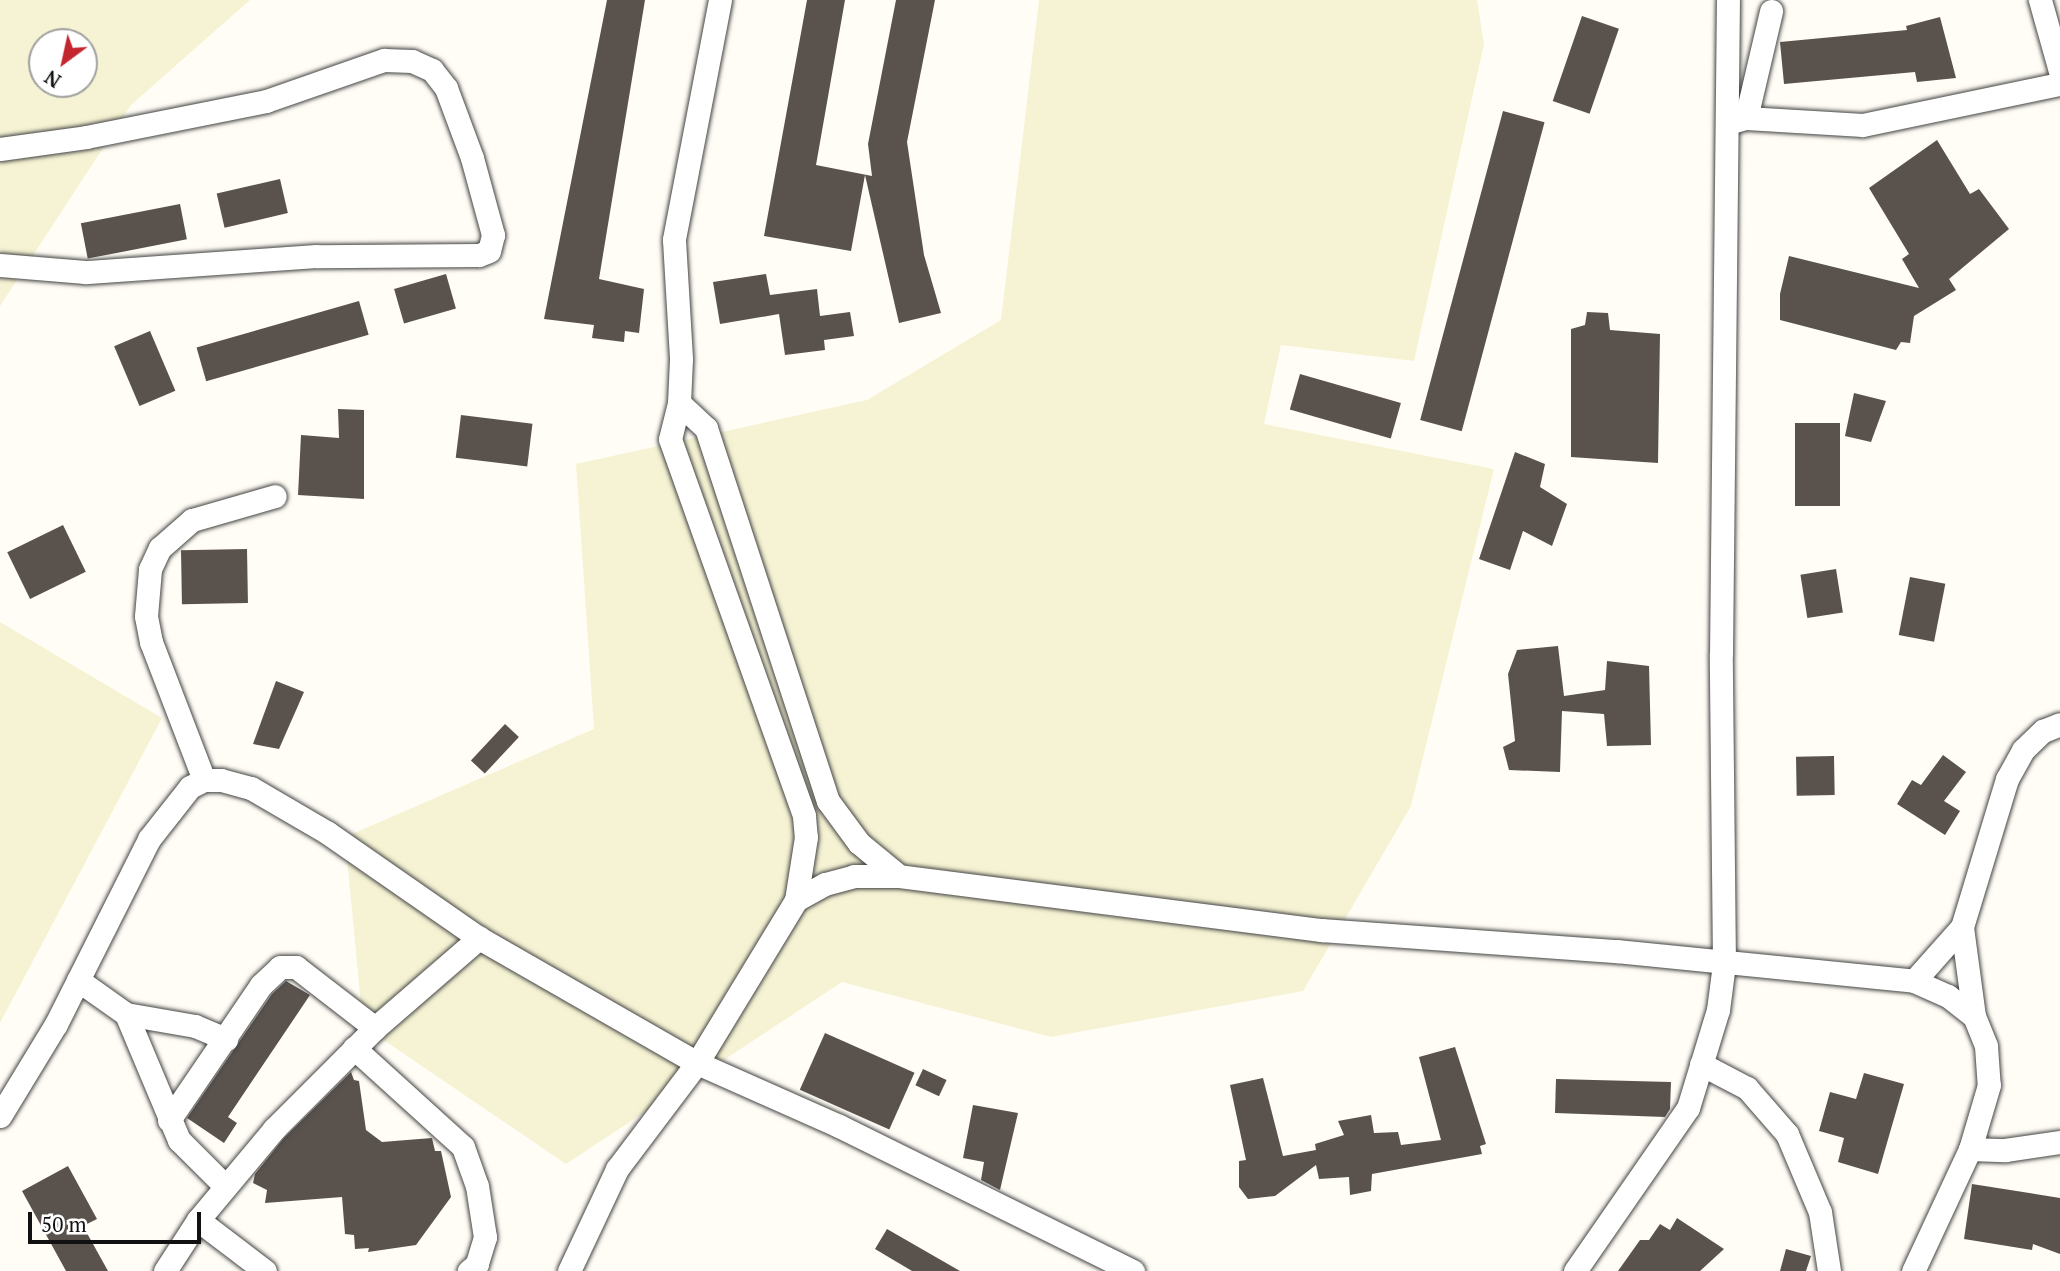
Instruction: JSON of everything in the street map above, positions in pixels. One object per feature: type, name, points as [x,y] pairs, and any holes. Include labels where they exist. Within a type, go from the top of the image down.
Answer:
[{"type":"street","points":[[569,1271],[617,1169],[697,1063],[796,900],[806,837],[804,816],[670,439],[679,403],[681,359],[674,240],[720,0]]},
{"type":"street","points":[[1575,1271],[1676,1128],[1718,1010],[1724,964],[1721,654],[1737,121],[1728,0]]},
{"type":"street","points":[[2040,0],[2060,71]]},
{"type":"street","points":[[1737,121],[1771,11]]},
{"type":"street","points":[[0,149],[86,137],[265,101],[384,61],[412,61],[432,70],[446,88],[472,158],[493,235],[489,251],[479,255],[316,256],[85,272],[0,265]]},
{"type":"street","points":[[1737,121],[1863,125],[2060,84]]},
{"type":"street","points":[[679,403],[706,428],[828,801],[859,844],[899,876]]},
{"type":"street","points":[[204,780],[151,642],[146,616],[150,569],[160,548],[192,520],[275,496]]},
{"type":"street","points":[[1913,1271],[1970,1149],[1989,1085],[1986,1046],[1974,1016],[1962,927],[2007,779],[2023,750],[2043,731],[2060,724]]},
{"type":"street","points":[[0,1116],[78,980],[149,839],[176,801],[204,780],[221,780],[262,795],[328,834],[479,938],[697,1063],[839,1126],[1133,1271]]},
{"type":"street","points":[[796,900],[825,884],[854,876],[899,876],[1322,930],[1616,951],[1724,964],[1914,981],[1948,996],[1974,1016]]},
{"type":"street","points":[[1914,981],[1962,927]]},
{"type":"street","points":[[164,1271],[198,1220],[225,1186],[354,1048],[479,938]]},
{"type":"street","points":[[169,1121],[261,985],[280,967],[296,967],[375,1028]]},
{"type":"street","points":[[78,980],[126,1014],[195,1026],[226,1039]]},
{"type":"street","points":[[126,1014],[179,1140],[225,1186]]},
{"type":"street","points":[[354,1048],[463,1147],[477,1186],[485,1237],[476,1269]]},
{"type":"street","points":[[1701,1064],[1747,1088],[1787,1134],[1820,1212],[1829,1271]]},
{"type":"street","points":[[1970,1149],[2060,1142]]},
{"type":"street","points":[[198,1220],[265,1271]]},
{"type":"shaded area","points":[[0,0],[250,0],[131,105],[0,306]]},
{"type":"shaded area","points":[[1039,0],[1477,0],[1484,44],[1414,361],[1281,345],[1264,424],[1494,469],[1411,806],[1303,991],[1051,1037],[842,982],[566,1164],[363,1026],[345,837],[594,729],[576,464],[867,400],[1001,320]]},
{"type":"shaded area","points":[[0,622],[162,718],[0,1023]]},
{"type":"building","points":[[607,0],[645,0],[599,279],[644,289],[639,333],[625,331],[624,342],[592,338],[594,325],[544,319]]},
{"type":"building","points":[[807,0],[845,0],[816,165],[872,176],[868,144],[896,0],[935,0],[907,142],[924,255],[941,313],[899,323],[865,175],[851,251],[764,236]]},
{"type":"building","points":[[1582,16],[1619,29],[1590,114],[1553,101]]},
{"type":"building","points":[[1940,17],[1956,78],[1917,82],[1915,72],[1784,84],[1780,42],[1907,30],[1906,26]]},
{"type":"building","points":[[1503,111],[1545,122],[1462,431],[1420,420]]},
{"type":"building","points":[[1937,140],[1970,194],[1979,189],[2009,229],[1949,279],[1956,290],[1914,316],[1910,343],[1901,342],[1896,350],[1780,320],[1780,294],[1789,256],[1919,288],[1902,259],[1909,254],[1869,188]]},
{"type":"building","points":[[280,179],[288,213],[225,228],[217,194]]},
{"type":"building","points":[[180,204],[187,239],[88,259],[81,223]]},
{"type":"building","points":[[446,274],[456,309],[404,323],[394,289]]},
{"type":"building","points":[[766,274],[770,295],[817,289],[820,316],[850,312],[854,336],[824,340],[825,350],[785,355],[779,314],[720,324],[713,282]]},
{"type":"building","points":[[359,301],[369,335],[206,381],[197,348]]},
{"type":"building","points":[[1587,312],[1608,313],[1610,330],[1660,334],[1658,463],[1571,457],[1571,329],[1585,325]]},
{"type":"building","points":[[150,331],[175,391],[139,406],[114,346]]},
{"type":"building","points":[[1300,374],[1401,403],[1391,439],[1290,410]]},
{"type":"building","points":[[1854,393],[1886,401],[1871,442],[1845,436]]},
{"type":"building","points":[[338,409],[364,410],[364,499],[298,495],[301,435],[339,438]]},
{"type":"building","points":[[461,415],[532,424],[527,466],[456,458]]},
{"type":"building","points":[[1795,423],[1840,423],[1840,506],[1795,506]]},
{"type":"building","points":[[1515,452],[1545,464],[1540,487],[1567,504],[1552,546],[1523,531],[1510,570],[1479,559]]},
{"type":"building","points":[[63,525],[86,572],[30,599],[7,552]]},
{"type":"building","points":[[247,549],[248,603],[182,604],[181,550]]},
{"type":"building","points":[[1836,569],[1843,612],[1807,618],[1800,575]]},
{"type":"building","points":[[1910,577],[1945,584],[1934,642],[1899,635]]},
{"type":"building","points":[[1558,646],[1564,696],[1605,690],[1607,661],[1649,666],[1651,745],[1607,746],[1604,714],[1562,711],[1560,772],[1509,770],[1503,747],[1515,741],[1508,674],[1517,650]]},
{"type":"building","points":[[276,681],[304,692],[279,749],[253,744]]},
{"type":"building","points":[[505,724],[519,737],[485,774],[471,761]]},
{"type":"building","points":[[1943,755],[1966,772],[1944,801],[1960,811],[1945,835],[1897,804],[1912,780],[1921,785]]},
{"type":"building","points":[[1834,756],[1835,795],[1797,796],[1796,757]]},
{"type":"building","points":[[286,981],[310,995],[228,1117],[237,1123],[224,1143],[187,1118],[272,994]]},
{"type":"building","points":[[825,1033],[915,1073],[889,1130],[800,1090]]},
{"type":"building","points":[[1455,1047],[1486,1144],[1480,1146],[1482,1154],[1372,1174],[1371,1191],[1350,1195],[1349,1177],[1319,1179],[1316,1165],[1275,1196],[1248,1199],[1239,1187],[1239,1161],[1246,1160],[1230,1085],[1263,1078],[1283,1156],[1316,1150],[1315,1144],[1344,1135],[1338,1121],[1371,1115],[1374,1133],[1398,1132],[1401,1145],[1441,1140],[1419,1057]]},
{"type":"building","points":[[923,1069],[947,1080],[939,1096],[915,1085]]},
{"type":"building","points":[[351,1072],[354,1080],[359,1081],[366,1130],[382,1142],[432,1138],[435,1151],[441,1151],[451,1197],[416,1245],[368,1252],[369,1248],[355,1249],[354,1235],[345,1234],[342,1197],[265,1203],[267,1190],[253,1183],[255,1174],[284,1138]]},
{"type":"building","points":[[1864,1073],[1904,1084],[1878,1174],[1838,1162],[1844,1138],[1819,1131],[1830,1092],[1856,1099]]},
{"type":"building","points":[[1556,1079],[1671,1082],[1670,1109],[1665,1117],[1555,1113]]},
{"type":"building","points":[[973,1105],[1018,1113],[1000,1190],[981,1180],[984,1162],[963,1158]]},
{"type":"building","points":[[68,1166],[97,1219],[83,1226],[108,1271],[66,1271],[22,1191]]},
{"type":"building","points":[[1972,1184],[2060,1198],[2060,1254],[2033,1244],[2032,1250],[1964,1239]]},
{"type":"building","points":[[1677,1218],[1724,1249],[1700,1271],[1618,1271],[1640,1240],[1649,1240],[1660,1224],[1670,1230]]},
{"type":"building","points":[[887,1229],[960,1271],[912,1271],[875,1249]]},
{"type":"building","points":[[1786,1249],[1811,1256],[1806,1271],[1780,1271]]}]
